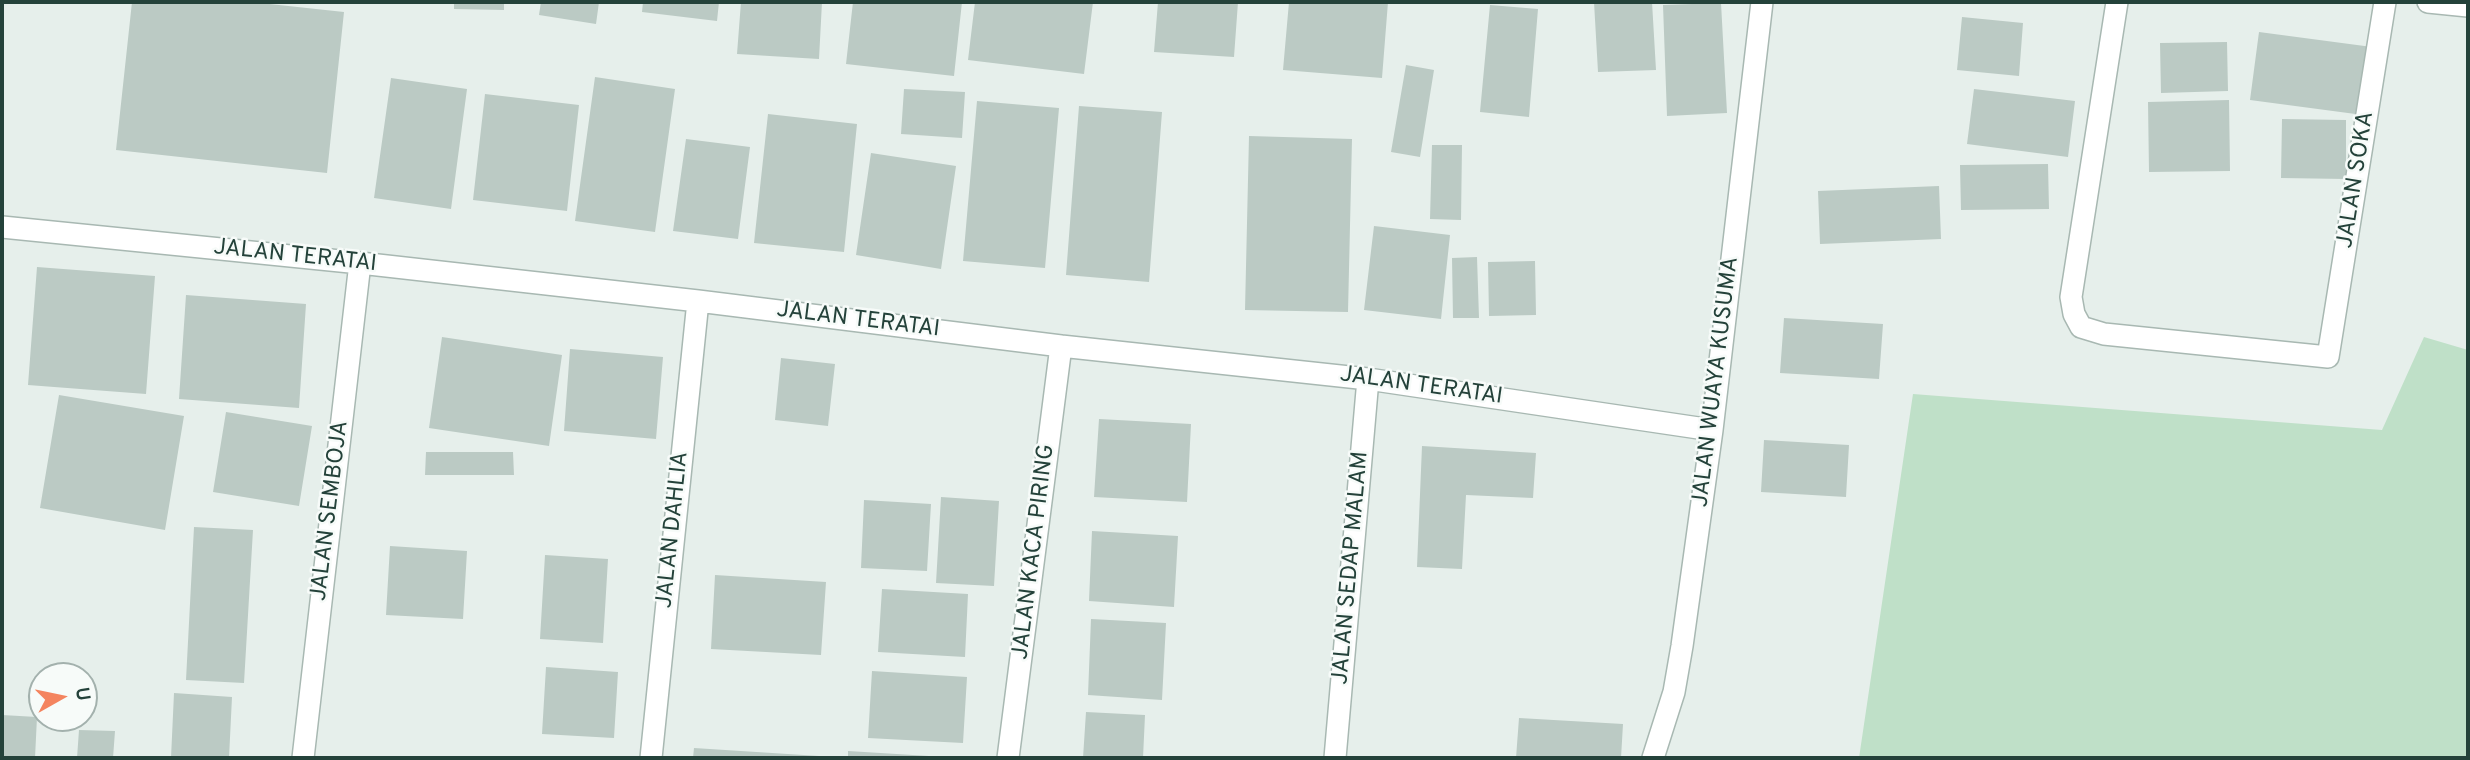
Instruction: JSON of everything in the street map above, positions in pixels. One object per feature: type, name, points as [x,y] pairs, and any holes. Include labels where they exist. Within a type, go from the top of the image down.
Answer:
[{"type":"street","name":"JALAN WUAYA KUSUMA","points":[[1653,758],[1676,681],[1712,430],[1762,2]]},
{"type":"street","name":"JALAN SOKA","points":[[2117,2],[2071,297],[2074,314],[2081,327],[2104,334],[2328,357],[2385,2]]},
{"type":"street","points":[[2428,2],[2468,6]]},
{"type":"street","name":"JALAN TERATAI","points":[[2,226],[360,263],[1368,379],[1712,430]]},
{"type":"street","name":"JALAN SEMBOJA","points":[[303,758],[360,263]]},
{"type":"street","name":"JALAN DAHLIA","points":[[650,758],[698,301]]},
{"type":"street","name":"JALAN KACA PIRING","points":[[1009,758],[1061,345]]},
{"type":"street","name":"JALAN SEDAP MALAM","points":[[1335,758],[1368,379]]},
{"type":"green space","points":[[2424,337],[2468,350],[2468,758],[1859,758],[1913,394],[2382,430]]},
{"type":"building","points":[[132,2],[251,2],[344,12],[327,173],[116,150]]},
{"type":"building","points":[[454,2],[504,2],[504,10],[454,9]]},
{"type":"building","points":[[541,2],[599,2],[596,24],[539,15]]},
{"type":"building","points":[[643,2],[719,2],[717,21],[642,12]]},
{"type":"building","points":[[741,2],[822,2],[819,59],[737,54]]},
{"type":"building","points":[[853,2],[962,2],[954,76],[846,64]]},
{"type":"building","points":[[975,2],[1093,2],[1084,74],[968,60]]},
{"type":"building","points":[[1158,2],[1238,2],[1234,57],[1154,52]]},
{"type":"building","points":[[1289,2],[1388,2],[1382,78],[1283,70]]},
{"type":"building","points":[[1594,2],[1652,2],[1656,70],[1598,72]]},
{"type":"building","points":[[1721,3],[1727,113],[1667,116],[1663,5]]},
{"type":"building","points":[[1490,5],[1538,9],[1529,117],[1480,112]]},
{"type":"building","points":[[1962,17],[2023,23],[2019,76],[1957,70]]},
{"type":"building","points":[[2259,32],[2372,47],[2363,115],[2250,100]]},
{"type":"building","points":[[2227,42],[2228,91],[2161,93],[2160,43]]},
{"type":"building","points":[[1406,65],[1434,70],[1420,157],[1391,152]]},
{"type":"building","points":[[595,77],[675,89],[655,232],[575,221]]},
{"type":"building","points":[[391,78],[467,89],[451,209],[374,198]]},
{"type":"building","points":[[904,89],[965,92],[962,138],[901,134]]},
{"type":"building","points":[[1974,89],[2075,101],[2068,157],[1967,144]]},
{"type":"building","points":[[485,94],[579,105],[567,211],[473,200]]},
{"type":"building","points":[[2229,100],[2230,171],[2149,172],[2148,102]]},
{"type":"building","points":[[977,101],[1059,108],[1045,268],[963,261]]},
{"type":"building","points":[[1079,106],[1162,112],[1149,282],[1066,275]]},
{"type":"building","points":[[768,114],[857,124],[844,252],[754,243]]},
{"type":"building","points":[[2282,119],[2346,120],[2346,179],[2281,178]]},
{"type":"building","points":[[1249,136],[1352,139],[1348,312],[1245,310]]},
{"type":"building","points":[[686,139],[750,147],[738,239],[673,231]]},
{"type":"building","points":[[1432,145],[1462,145],[1461,220],[1430,219]]},
{"type":"building","points":[[871,153],[956,166],[941,269],[856,255]]},
{"type":"building","points":[[2048,164],[2049,209],[1961,210],[1960,165]]},
{"type":"building","points":[[1939,186],[1941,239],[1820,244],[1818,191]]},
{"type":"building","points":[[1374,226],[1450,235],[1441,319],[1364,310]]},
{"type":"building","points":[[1477,257],[1479,318],[1453,318],[1452,258]]},
{"type":"building","points":[[1535,261],[1536,315],[1489,316],[1488,262]]},
{"type":"building","points":[[37,267],[155,276],[146,394],[28,385]]},
{"type":"building","points":[[186,295],[306,304],[299,408],[179,399]]},
{"type":"building","points":[[1784,318],[1883,324],[1879,379],[1780,373]]},
{"type":"building","points":[[442,337],[562,355],[549,446],[429,428]]},
{"type":"building","points":[[570,349],[663,357],[656,439],[564,431]]},
{"type":"building","points":[[781,358],[835,364],[828,426],[775,420]]},
{"type":"building","points":[[59,395],[184,416],[165,530],[40,508]]},
{"type":"building","points":[[226,412],[312,426],[299,506],[213,492]]},
{"type":"building","points":[[1099,419],[1191,424],[1187,502],[1094,497]]},
{"type":"building","points":[[1764,440],[1849,445],[1846,497],[1761,492]]},
{"type":"building","points":[[1422,446],[1536,453],[1533,498],[1466,495],[1462,569],[1417,567]]},
{"type":"building","points":[[426,452],[513,452],[514,475],[425,475]]},
{"type":"building","points":[[941,497],[999,501],[994,586],[936,583]]},
{"type":"building","points":[[864,500],[931,504],[927,571],[861,568]]},
{"type":"building","points":[[194,527],[253,530],[244,683],[186,680]]},
{"type":"building","points":[[1092,531],[1178,536],[1174,607],[1089,601]]},
{"type":"building","points":[[390,546],[467,551],[463,619],[386,615]]},
{"type":"building","points":[[545,555],[608,559],[603,643],[540,639]]},
{"type":"building","points":[[715,575],[826,582],[821,655],[711,649]]},
{"type":"building","points":[[882,589],[968,594],[965,657],[878,652]]},
{"type":"building","points":[[1091,619],[1166,623],[1162,700],[1088,695]]},
{"type":"building","points":[[546,667],[618,672],[614,738],[542,734]]},
{"type":"building","points":[[872,671],[967,677],[963,743],[868,738]]},
{"type":"building","points":[[174,693],[232,697],[229,758],[171,758]]},
{"type":"building","points":[[1086,712],[1145,715],[1143,758],[1083,758]]},
{"type":"building","points":[[2,715],[28,716],[28,732],[36,732],[35,758],[2,758]]},
{"type":"building","points":[[1519,718],[1623,724],[1621,758],[1516,758]]},
{"type":"building","points":[[115,731],[113,758],[77,758],[79,732]]},
{"type":"building","points":[[694,748],[819,756],[819,758],[693,758]]},
{"type":"building","points":[[848,751],[929,756],[929,758],[848,758]]}]
